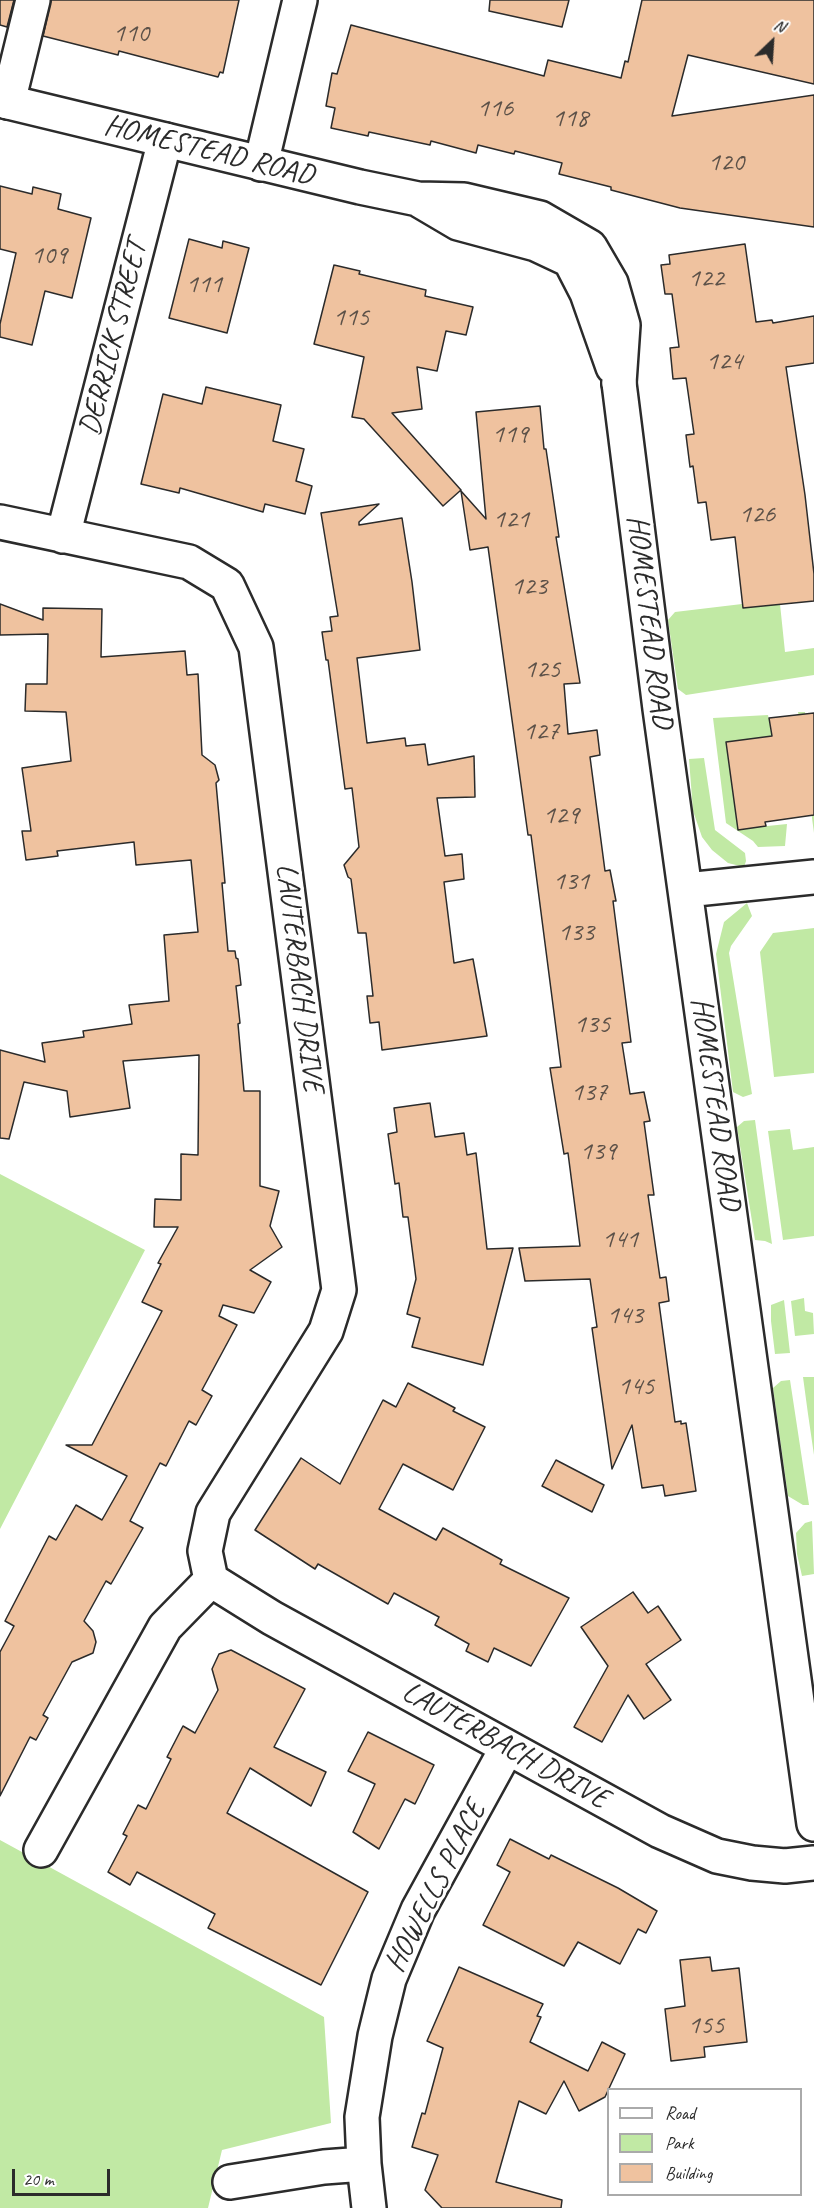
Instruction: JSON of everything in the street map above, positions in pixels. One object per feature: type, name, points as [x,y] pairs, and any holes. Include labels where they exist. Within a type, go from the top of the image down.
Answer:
[{"type":"street","points":[[4,101],[33,0]]},
{"type":"street","points":[[261,164],[300,0]]},
{"type":"street","name":"HOMESTEAD ROAD","points":[[4,101],[418,200],[464,200],[540,218],[590,246],[611,283],[623,325],[619,383],[660,709],[814,1824]]},
{"type":"street","name":"DERRICK STREET","points":[[63,536],[165,140]]},
{"type":"street","name":"LAUTERBACH DRIVE","points":[[0,522],[189,562],[228,585],[256,647],[339,1290],[326,1331],[213,1514],[206,1551],[211,1580],[272,1618],[660,1830],[717,1856],[752,1863],[785,1866],[814,1863]]},
{"type":"street","points":[[686,890],[814,877]]},
{"type":"street","points":[[41,1850],[165,1627],[211,1580]]},
{"type":"street","name":"HOWELLS PLACE","points":[[369,2208],[362,2117],[375,2036],[388,1979],[418,1910],[507,1748]]},
{"type":"street","points":[[230,2182],[324,2167],[364,2164]]},
{"type":"green space","points":[[742,604],[743,608],[780,604],[785,652],[814,648],[814,675],[686,695],[678,689],[668,620],[675,612]]},
{"type":"green space","points":[[798,712],[805,712],[814,776],[814,833],[803,750],[769,736],[726,743],[738,829],[787,824],[785,846],[758,847],[726,823],[713,718],[768,715],[772,734],[800,730]]},
{"type":"green space","points":[[704,758],[715,830],[745,853],[744,867],[728,863],[712,850],[702,837],[693,811],[689,759]]},
{"type":"green space","points":[[747,903],[752,916],[731,946],[729,953],[752,1094],[743,1097],[733,1092],[716,954],[724,922]]},
{"type":"green space","points":[[814,928],[814,1073],[774,1077],[760,952],[773,933]]},
{"type":"green space","points":[[755,1120],[772,1244],[755,1240],[737,1127],[744,1121]]},
{"type":"green space","points":[[790,1129],[793,1150],[814,1147],[814,1236],[783,1240],[768,1131]]},
{"type":"green space","points":[[0,1174],[145,1250],[0,1529]]},
{"type":"green space","points":[[804,1298],[805,1311],[813,1313],[814,1334],[795,1336],[791,1301]]},
{"type":"green space","points":[[784,1300],[790,1353],[775,1354],[771,1305]]},
{"type":"green space","points":[[803,1377],[814,1377],[814,1455],[808,1414]]},
{"type":"green space","points":[[790,1380],[809,1505],[803,1505],[788,1496],[773,1388],[781,1381]]},
{"type":"green space","points":[[812,1521],[814,1574],[802,1576],[797,1554],[796,1533],[805,1523]]},
{"type":"green space","points":[[0,1840],[324,2017],[331,2123],[222,2150],[208,2208],[0,2208]]},
{"type":"building","points":[[0,0],[14,0],[7,27],[0,25]]},
{"type":"building","points":[[51,0],[239,0],[223,73],[220,72],[218,77],[119,51],[118,55],[43,36]]},
{"type":"building","points":[[490,0],[569,0],[562,27],[489,11]]},
{"type":"building","points":[[642,0],[814,0],[814,84],[688,55],[672,116],[814,95],[814,227],[680,208],[559,174],[562,163],[515,151],[514,154],[478,145],[476,153],[431,141],[430,145],[369,132],[368,136],[331,128],[335,108],[326,106],[332,73],[337,74],[351,25],[544,76],[548,60],[621,78],[625,61],[628,62]]},
{"type":"building","points":[[0,186],[32,194],[33,187],[61,194],[58,209],[91,218],[72,298],[45,291],[32,345],[0,337],[0,324],[16,253],[0,249]]},
{"type":"building","points":[[189,239],[222,248],[223,241],[249,248],[227,333],[169,318]]},
{"type":"building","points":[[745,244],[756,322],[772,320],[773,323],[814,316],[814,363],[786,367],[805,495],[814,574],[814,601],[743,608],[735,537],[711,540],[706,502],[698,503],[686,435],[694,434],[686,378],[673,379],[670,348],[679,347],[672,294],[665,294],[661,265],[670,264],[669,255]]},
{"type":"building","points":[[334,265],[360,271],[359,274],[426,290],[425,296],[473,307],[466,335],[446,331],[437,371],[417,367],[422,409],[392,413],[461,490],[443,506],[364,419],[352,417],[364,357],[314,344]]},
{"type":"building","points":[[206,387],[281,405],[273,441],[304,449],[296,481],[312,486],[305,514],[265,504],[263,512],[180,488],[179,493],[141,484],[163,394],[202,404]]},
{"type":"building","points":[[540,406],[544,449],[546,449],[559,537],[556,537],[580,683],[564,684],[568,734],[597,730],[600,755],[590,757],[605,871],[610,870],[616,901],[613,901],[631,1042],[622,1043],[630,1094],[644,1092],[650,1121],[644,1122],[654,1195],[648,1195],[660,1278],[666,1277],[669,1301],[659,1303],[675,1422],[686,1423],[696,1491],[665,1496],[663,1485],[642,1488],[632,1425],[612,1469],[592,1328],[597,1327],[590,1279],[525,1281],[519,1248],[580,1246],[568,1153],[564,1154],[550,1068],[561,1067],[531,835],[528,835],[488,547],[470,550],[461,491],[486,519],[476,412]]},
{"type":"building","points":[[379,504],[359,522],[359,525],[402,518],[420,650],[357,658],[367,743],[405,738],[406,746],[425,744],[428,765],[474,756],[475,797],[437,798],[445,856],[462,854],[464,879],[444,882],[454,963],[473,959],[487,1036],[382,1050],[379,1022],[370,1023],[367,996],[373,996],[366,933],[358,933],[351,879],[344,865],[359,847],[352,788],[345,789],[328,660],[326,660],[322,632],[332,631],[330,617],[338,616],[321,513]]},
{"type":"building","points":[[0,604],[43,620],[43,608],[102,609],[101,657],[185,651],[187,675],[198,674],[202,755],[215,765],[219,780],[216,783],[225,883],[222,883],[228,951],[235,951],[241,985],[236,986],[244,1091],[260,1091],[260,1186],[279,1191],[270,1226],[282,1247],[250,1270],[271,1282],[254,1313],[223,1305],[219,1316],[237,1325],[202,1390],[212,1396],[196,1425],[189,1421],[166,1466],[160,1463],[130,1521],[143,1528],[111,1584],[106,1581],[84,1621],[93,1631],[96,1642],[93,1653],[72,1662],[43,1715],[48,1718],[36,1740],[30,1737],[0,1796],[0,1652],[14,1626],[5,1621],[49,1536],[56,1540],[76,1505],[102,1520],[127,1476],[66,1445],[92,1445],[162,1311],[142,1302],[161,1264],[158,1263],[178,1227],[154,1227],[155,1199],[181,1200],[181,1154],[198,1155],[199,1055],[123,1061],[130,1108],[70,1117],[67,1091],[24,1082],[9,1139],[0,1138],[0,1050],[45,1062],[42,1043],[84,1037],[83,1031],[132,1024],[129,1005],[169,1001],[164,935],[198,932],[191,860],[136,865],[134,842],[57,851],[58,856],[26,860],[22,831],[31,831],[22,768],[71,761],[66,712],[25,711],[26,684],[47,684],[48,634],[0,635]]},
{"type":"building","points":[[814,713],[814,815],[765,822],[766,826],[738,830],[726,742],[772,736],[769,718]]},
{"type":"building","points":[[430,1103],[435,1137],[464,1133],[467,1155],[476,1153],[487,1249],[513,1248],[483,1365],[412,1347],[420,1318],[407,1314],[416,1279],[408,1217],[403,1217],[399,1183],[395,1184],[388,1134],[397,1132],[394,1108]]},
{"type":"building","points":[[408,1383],[455,1408],[453,1411],[485,1427],[453,1490],[403,1464],[379,1509],[436,1540],[443,1528],[502,1560],[500,1564],[569,1598],[531,1666],[494,1648],[488,1662],[466,1651],[469,1644],[435,1625],[439,1617],[394,1593],[388,1604],[318,1564],[315,1569],[255,1530],[301,1458],[340,1484],[383,1400],[396,1407]]},
{"type":"building","points":[[556,1460],[604,1485],[592,1512],[542,1486]]},
{"type":"building","points":[[633,1592],[648,1613],[658,1606],[681,1640],[646,1664],[671,1700],[644,1719],[628,1695],[602,1742],[574,1727],[608,1666],[581,1627]]},
{"type":"building","points":[[231,1650],[305,1689],[274,1747],[326,1772],[311,1806],[250,1768],[227,1813],[368,1892],[321,1985],[208,1928],[215,1914],[137,1872],[130,1885],[108,1872],[127,1836],[123,1834],[138,1805],[146,1809],[171,1759],[167,1757],[183,1726],[195,1733],[218,1690],[212,1669],[219,1654]]},
{"type":"building","points":[[368,1732],[434,1765],[415,1804],[405,1799],[379,1849],[353,1832],[375,1784],[348,1771]]},
{"type":"building","points":[[510,1839],[549,1859],[551,1855],[618,1888],[657,1911],[646,1933],[638,1929],[620,1964],[578,1942],[564,1966],[483,1925],[510,1872],[497,1865]]},
{"type":"building","points":[[710,1957],[712,1971],[739,1968],[747,2042],[704,2047],[705,2057],[671,2061],[665,2009],[685,2006],[680,1960]]},
{"type":"building","points":[[459,1967],[543,2004],[537,2016],[541,2017],[530,2042],[588,2071],[602,2042],[625,2054],[609,2088],[607,2088],[605,2097],[579,2111],[564,2081],[546,2114],[519,2101],[496,2182],[562,2200],[561,2208],[442,2208],[425,2190],[438,2155],[412,2147],[422,2113],[425,2114],[443,2048],[427,2041]]}]
